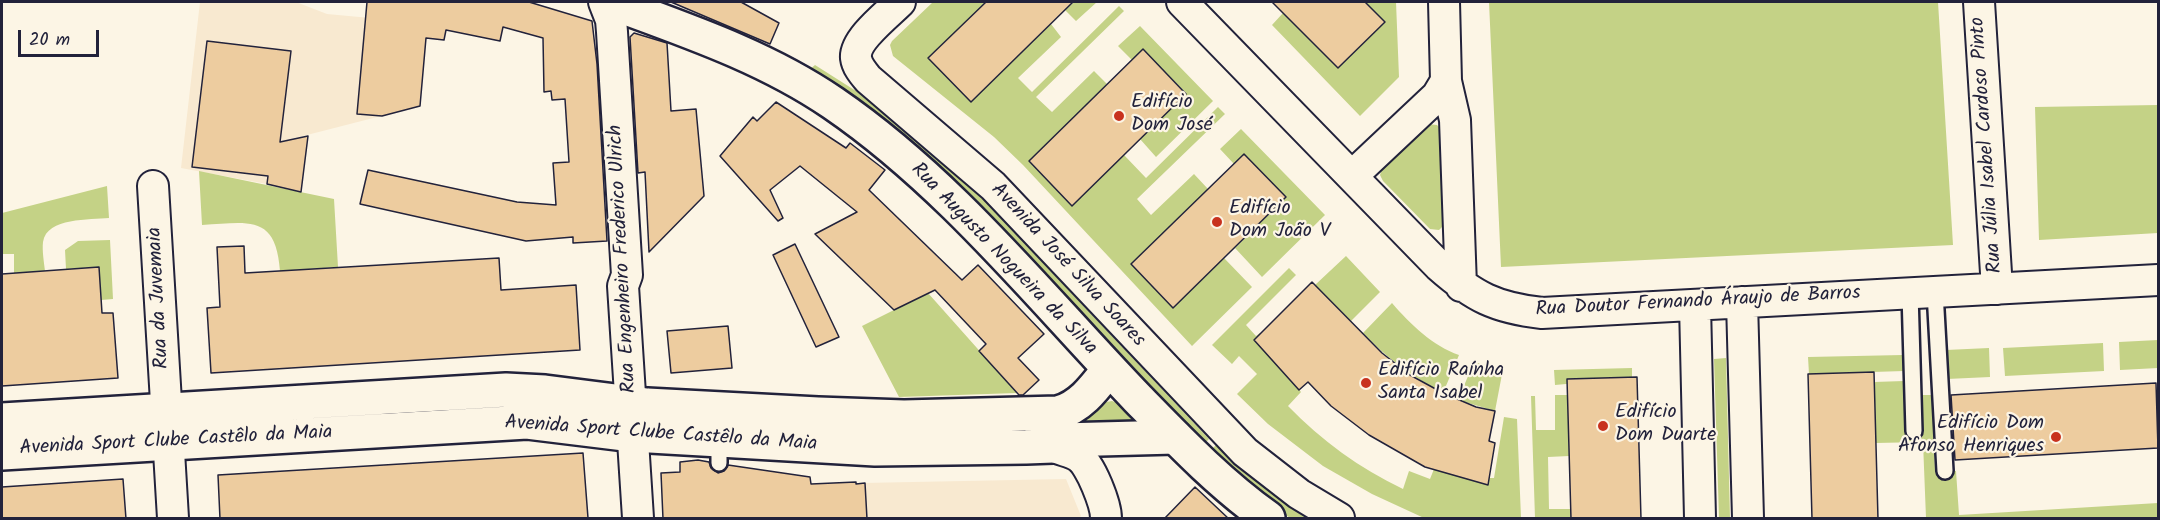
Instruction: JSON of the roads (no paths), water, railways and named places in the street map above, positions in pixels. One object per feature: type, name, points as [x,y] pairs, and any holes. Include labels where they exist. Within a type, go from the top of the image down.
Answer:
[{"type":"street","name":"Rua Engenheiro Frederico Ulrich","points":[[604,2],[611,20],[627,275],[623,286],[638,519]]},
{"type":"street","name":"Rua Augusto Nogueira da Silva","points":[[610,2],[699,35],[769,67],[802,83],[842,109],[945,195],[1175,437],[1244,502],[1268,519]]},
{"type":"street","name":"Avenida José Silva Soares","points":[[900,2],[857,47],[856,58],[860,70],[993,186],[1245,452],[1299,494],[1339,519]]},
{"type":"street","name":"Rua Doutor Fernando Áraujo de Barros","points":[[1182,2],[1461,286],[1494,304],[1542,313],[2158,280]]},
{"type":"street","points":[[1444,2],[1446,81],[1455,120],[1461,286]]},
{"type":"street","name":"Rua Júlia Isabel Cardoso Pinto","points":[[1979,2],[1997,289]]},
{"type":"street","points":[[1352,176],[1437,96],[1446,81]]},
{"type":"street","name":"Rua da Juvemaia","points":[[153,186],[173,519]]},
{"type":"street","points":[[1742,302],[1748,519]]},
{"type":"street","points":[[1695,305],[1700,519]]},
{"type":"street","name":"Avenida Sport Clube Castêlo da Maia","points":[[2,420],[506,390],[545,392],[630,403],[904,417],[1058,413],[1075,407],[1109,369]]},
{"type":"street","name":"Avenida Sport Clube Castêlo da Maia","points":[[2,453],[527,422],[633,435],[719,452],[939,450],[1053,446],[1062,440],[1175,437]]},
{"type":"street","points":[[1053,446],[1062,451],[1072,452],[1082,459],[1105,507],[1106,519]]},
{"type":"lane","points":[[1914,430],[1923,293]]},
{"type":"lane","points":[[1923,293],[1944,471]]},
{"type":"place","name":"Edifício Dom José","points":[[1119,116]]},
{"type":"place","name":"Edifício Dom João V","points":[[1217,222]]},
{"type":"place","name":"Edifício Raínha Santa Isabel","points":[[1366,383]]},
{"type":"place","name":"Edifício Dom Duarte","points":[[1603,426]]},
{"type":"place","name":"Edifício Dom Afonso Henriques","points":[[2056,437]]}]
